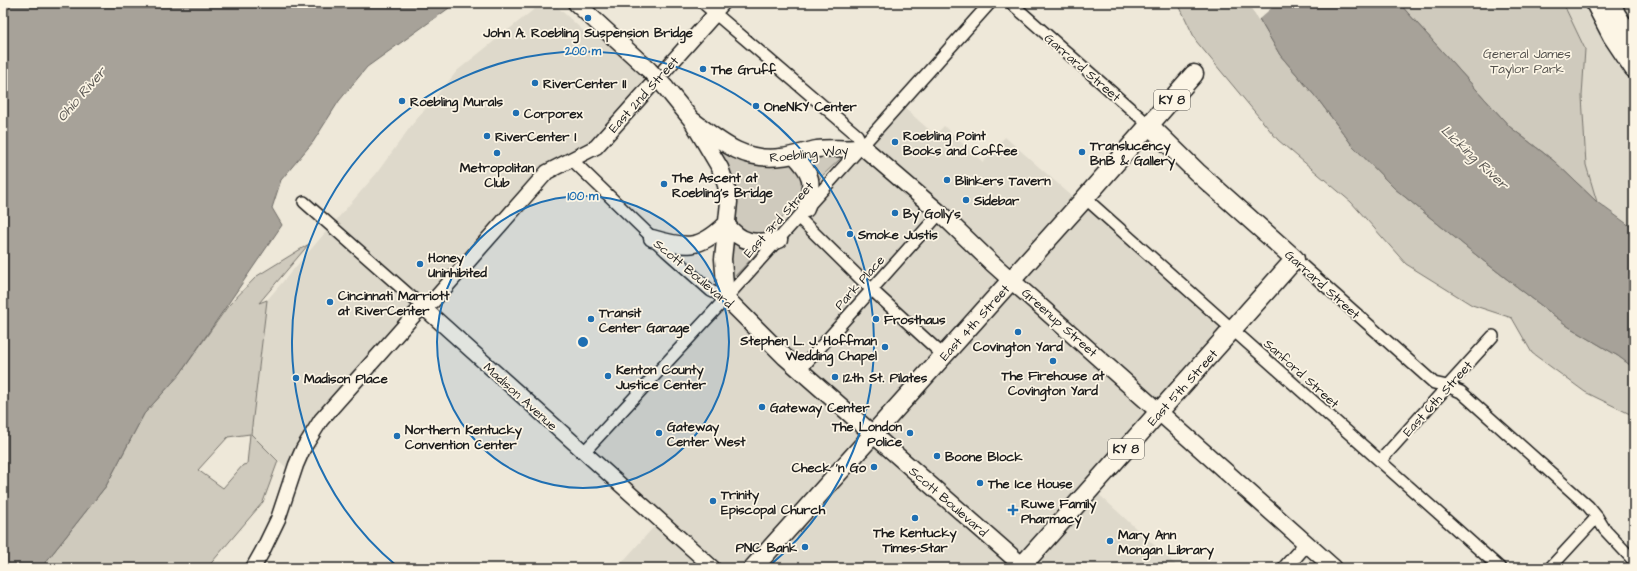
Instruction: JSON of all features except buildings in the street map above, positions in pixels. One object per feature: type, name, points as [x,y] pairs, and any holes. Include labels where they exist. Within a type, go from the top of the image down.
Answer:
[{"type":"main road","points":[[576,3],[665,86],[692,119],[720,168],[726,185],[729,202],[723,259],[726,298]]},
{"type":"main road","points":[[1595,3],[1612,36],[1634,68]]},
{"type":"main road","points":[[1612,3],[1619,20],[1634,42]]},
{"type":"main road","name":"East 4th Street","points":[[753,568],[1150,126],[1194,74]]},
{"type":"main road","name":"Roebling Way","points":[[692,119],[725,144],[738,152],[753,157],[780,158],[818,149],[854,149],[863,147]]},
{"type":"main road","name":"Garrard Street","points":[[1150,126],[1197,172],[1295,259]]},
{"type":"main road","name":"Greenup Street","points":[[863,147],[940,213],[1012,280],[1334,568]]},
{"type":"main road","points":[[794,155],[803,164],[810,176],[811,188],[802,214]]},
{"type":"main road","points":[[652,238],[674,244],[696,244],[714,235],[726,224]]},
{"type":"main road","points":[[726,224],[737,236],[753,243],[779,240]]},
{"type":"main road","name":"East 5th Street","points":[[1022,567],[1295,259]]},
{"type":"main road","name":"Scott Boulevard","points":[[726,298],[800,370],[873,433],[1022,567]]},
{"type":"street","name":"Greenup Street","points":[[703,3],[857,135],[863,147]]},
{"type":"street","name":"East 2nd Street","points":[[252,568],[262,552],[278,519],[296,465],[303,449],[321,420],[415,314],[433,301],[458,274],[547,172],[596,147],[725,3]]},
{"type":"street","name":"East 3rd Street","points":[[584,452],[779,240],[990,3]]},
{"type":"street","name":"Garrard Street","points":[[1011,3],[1150,126]]},
{"type":"street","name":"Scott Boulevard","points":[[571,159],[652,238],[711,290],[726,298]]},
{"type":"street","name":"Sanford Street","points":[[1085,198],[1500,568]]},
{"type":"street","name":"Madison Avenue","points":[[304,202],[713,568]]},
{"type":"street","name":"Park Place","points":[[800,370],[940,213]]},
{"type":"street","points":[[802,214],[872,289],[944,356]]},
{"type":"street","name":"Garrard Street","points":[[1295,259],[1434,383],[1448,386],[1461,392],[1588,506],[1597,516],[1605,530],[1634,561]]},
{"type":"street","name":"East 6th Street","points":[[1380,461],[1493,336]]},
{"type":"street","points":[[1550,568],[1597,516]]},
{"type":"street","points":[[1285,568],[1306,544]]},
{"type":"shaded area","points":[[542,3],[553,3],[589,36],[600,24],[659,76],[596,147],[547,172],[321,420],[293,474],[251,434],[267,300],[376,174],[411,126],[458,70]]},
{"type":"shaded area","points":[[1563,3],[1634,3],[1634,229],[1597,202],[1586,165],[1582,96],[1585,49]]},
{"type":"shaded area","points":[[900,104],[935,135],[944,126],[983,162],[1005,137],[1074,198],[1085,198],[1232,330],[1092,488],[1179,568],[617,568],[660,520],[584,452]]},
{"type":"green space","points":[[1178,3],[1250,3],[1280,55],[1320,102],[1352,145],[1394,188],[1481,259],[1569,327],[1618,356],[1634,368],[1634,416],[1585,392],[1532,353],[1512,318],[1472,305],[1406,264],[1351,202],[1278,140],[1196,41]]},
{"type":"green space","name":"General James Taylor Park","points":[[1399,3],[1563,3],[1585,49],[1582,96],[1586,165],[1597,202],[1554,161],[1510,127]]},
{"type":"green space","points":[[712,144],[791,164],[797,167],[804,176],[801,197],[774,227],[759,236],[752,237],[737,225],[735,196]]},
{"type":"green space","points":[[820,155],[842,157],[817,181],[804,158]]},
{"type":"green space","points":[[731,241],[760,250],[732,279],[730,244]]},
{"type":"green space","points":[[309,244],[259,303],[267,300],[251,434],[278,461],[263,502],[207,568],[41,568],[106,486],[144,414],[180,374],[228,306],[257,276]],"holes":[[[250,434],[247,464],[243,465],[223,488],[198,470],[228,437]]]},
{"type":"water","name":"Ohio River","points":[[3,3],[456,3],[367,67],[339,101],[313,142],[281,180],[272,208],[282,225],[180,374],[144,414],[106,486],[41,568],[3,568]]},
{"type":"water","name":"Licking River","points":[[1250,3],[1399,3],[1510,127],[1554,161],[1597,202],[1634,229],[1634,368],[1618,356],[1569,327],[1481,259],[1394,188],[1352,145],[1320,102],[1280,55]]},
{"type":"pier","points":[[1248,3],[1277,3],[1258,20]]},
{"type":"place","name":"John A. Roebling Suspension Bridge","points":[[588,18]]},
{"type":"place","name":"The Gruff","points":[[703,69]]},
{"type":"place","name":"RiverCenter II","points":[[535,83]]},
{"type":"place","name":"Roebling Murals","points":[[402,101]]},
{"type":"place","name":"OneNKY Center","points":[[756,106]]},
{"type":"place","name":"Corporex","points":[[516,113]]},
{"type":"place","name":"RiverCenter I","points":[[487,136]]},
{"type":"place","name":"Roebling Point Books and Coffee","points":[[895,142]]},
{"type":"place","name":"Translucency BnB & Gallery","points":[[1082,152]]},
{"type":"place","name":"Metropolitan Club","points":[[497,153]]},
{"type":"place","name":"Blinkers Tavern","points":[[947,180]]},
{"type":"place","name":"The Ascent at Roebling’s Bridge","points":[[664,184]]},
{"type":"place","name":"Sidebar","points":[[966,200]]},
{"type":"place","name":"By Golly's","points":[[895,213]]},
{"type":"place","name":"Smoke Justis","points":[[850,234]]},
{"type":"place","name":"Honey Uninhibited","points":[[420,264]]},
{"type":"place","name":"Cincinnati Marriott at RiverCenter","points":[[330,302]]},
{"type":"place","name":"Transit Center Garage","points":[[591,319]]},
{"type":"place","name":"Frosthaus","points":[[876,319]]},
{"type":"place","name":"Covington Yard","points":[[1018,332]]},
{"type":"place","name":"Stephen L. J. Hoffman Wedding Chapel","points":[[885,347]]},
{"type":"place","name":"The Firehouse at Covington Yard","points":[[1053,361]]},
{"type":"place","name":"Kenton County Justice Center","points":[[608,376]]},
{"type":"place","name":"12th St. Pilates","points":[[835,377]]},
{"type":"place","name":"Madison Place","points":[[296,378]]},
{"type":"place","name":"Gateway Center","points":[[762,407]]},
{"type":"place","name":"Gateway Center West","points":[[659,433]]},
{"type":"place","name":"The London Police","points":[[910,433]]},
{"type":"place","name":"Northern Kentucky Convention Center","points":[[397,436]]},
{"type":"place","name":"Boone Block","points":[[937,456]]},
{"type":"place","name":"Check ’n Go","points":[[874,467]]},
{"type":"place","name":"The Ice House","points":[[980,483]]},
{"type":"place","name":"Trinity Episcopal Church","points":[[713,501]]},
{"type":"place","name":"Ruwe Family Pharmacy","points":[[1013,510]]},
{"type":"place","name":"The Kentucky Times-Star","points":[[915,518]]},
{"type":"place","name":"Mary Ann Mongan Library","points":[[1110,541]]},
{"type":"place","name":"PNC Bank","points":[[805,547]]}]
